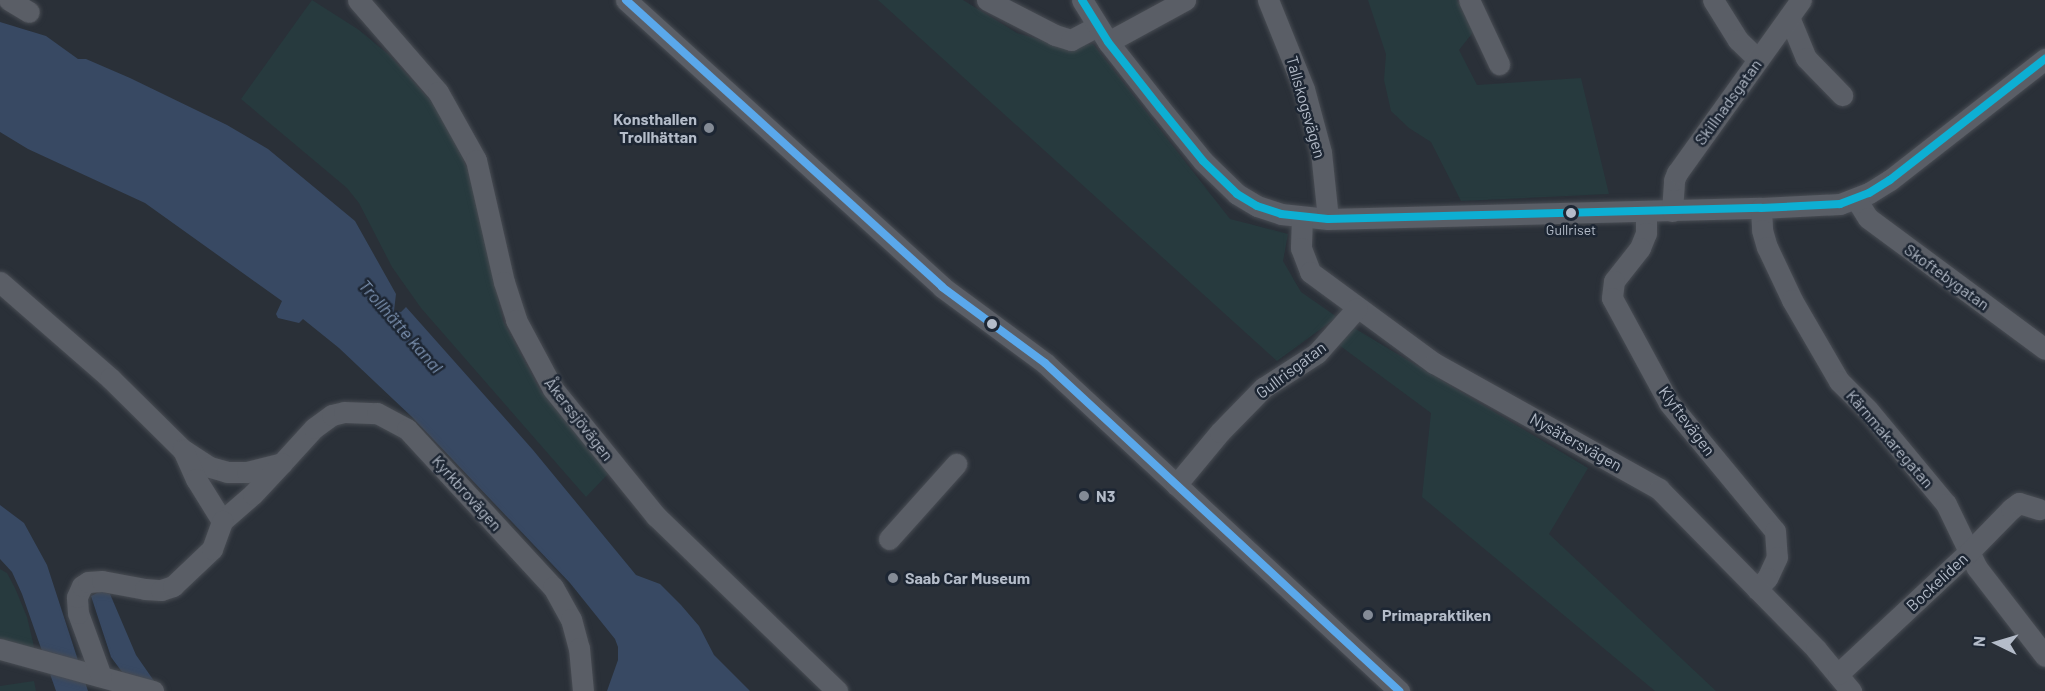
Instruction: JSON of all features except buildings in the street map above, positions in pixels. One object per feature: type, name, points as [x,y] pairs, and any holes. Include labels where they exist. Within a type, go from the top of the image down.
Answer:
[{"type":"street","points":[[9,0],[29,12]]},
{"type":"street","name":"Åkerssjövägen","points":[[358,0],[438,92],[476,160],[504,282],[516,320],[553,389],[656,516],[837,691]]},
{"type":"street","points":[[626,0],[942,287],[1045,363],[1399,691]]},
{"type":"street","points":[[987,0],[1055,35],[1071,40],[1103,34],[1185,0]]},
{"type":"street","points":[[1082,0],[1103,34],[1219,178],[1257,206],[1302,217],[1328,219],[1830,205],[1856,199],[1890,180],[2045,59]]},
{"type":"street","name":"Tallskogsvägen","points":[[1268,0],[1304,89],[1321,152],[1328,219]]},
{"type":"street","points":[[1469,0],[1499,64]]},
{"type":"street","points":[[1713,0],[1738,40],[1758,59]]},
{"type":"street","points":[[1795,8],[1806,58],[1842,96]]},
{"type":"street","name":"Skillnadsgatan","points":[[1672,211],[1674,180],[1677,173],[1795,8]]},
{"type":"street","name":"Skoftebygatan","points":[[1856,199],[1868,218],[2045,349]]},
{"type":"street","name":"Kärnmakaregatan","points":[[1761,208],[1762,230],[1767,247],[1792,300],[1839,381],[1868,410],[1946,504],[1977,568],[2045,656]]},
{"type":"street","name":"Klyftevägen","points":[[1646,211],[1646,233],[1640,248],[1614,281],[1612,298],[1670,403],[1775,531],[1777,557],[1767,578],[1757,589]]},
{"type":"street","name":"Nysätersvägen","points":[[1302,217],[1301,248],[1310,272],[1434,363],[1659,489],[1838,674],[1851,691]]},
{"type":"street","points":[[0,282],[110,378],[182,449],[210,467],[226,472],[247,472],[282,463]]},
{"type":"street","name":"Gullrisgatan","points":[[1176,485],[1220,432],[1263,388],[1317,353],[1357,308]]},
{"type":"street","name":"Kyrkbrovägen","points":[[222,521],[253,494],[314,428],[332,415],[344,412],[377,413],[407,429],[553,587],[571,619],[579,648],[583,691]]},
{"type":"street","points":[[95,674],[78,613],[77,597],[82,586],[88,582],[102,581],[161,590],[173,586],[212,549],[222,521],[196,480],[182,449]]},
{"type":"street","points":[[889,539],[956,465]]},
{"type":"street","name":"Bockeliden","points":[[1838,674],[2019,503],[2038,509]]},
{"type":"street","points":[[0,649],[153,691]]},
{"type":"green space","points":[[312,0],[359,30],[389,55],[441,112],[472,179],[503,321],[540,390],[609,473],[586,497],[421,308],[392,267],[359,203],[347,188],[241,99]]},
{"type":"green space","points":[[878,0],[963,0],[1017,33],[1066,47],[1093,44],[1230,219],[1288,234],[1283,261],[1301,292],[1337,317],[1277,361]]},
{"type":"green space","points":[[1368,0],[1457,0],[1474,31],[1459,50],[1477,85],[1581,78],[1609,194],[1461,201],[1431,142],[1409,128],[1391,111],[1384,80],[1386,54]]},
{"type":"green space","points":[[1354,328],[1588,468],[1549,534],[1716,691],[1655,691],[1422,497],[1431,413],[1339,345]]},
{"type":"green space","points":[[0,569],[7,573],[15,588],[27,617],[35,651],[0,639]]},
{"type":"green space","points":[[34,681],[36,691],[0,691],[0,686]]},
{"type":"water","name":"Trollhätte kanal","points":[[0,22],[46,36],[78,59],[86,59],[130,78],[227,125],[268,149],[355,221],[396,294],[394,311],[401,312],[406,307],[533,450],[636,575],[660,584],[681,605],[699,626],[714,655],[750,691],[607,691],[618,660],[618,647],[615,639],[570,583],[412,417],[339,348],[303,319],[299,323],[278,318],[276,314],[282,301],[145,203],[28,149],[0,132]]},
{"type":"water","points":[[0,505],[24,523],[47,565],[88,691],[56,691],[22,594],[12,572],[0,559]]},
{"type":"water","points":[[101,591],[110,594],[136,655],[161,691],[136,691],[111,657],[91,596]]},
{"type":"transit line","points":[[626,0],[942,287],[1045,363],[1399,691]]},
{"type":"transit line","points":[[1082,0],[1108,42],[1160,108],[1203,161],[1237,194],[1257,206],[1281,214],[1328,219],[1840,204],[1869,193],[1890,180],[2045,59]]},
{"type":"place","name":"Konsthallen Trollhättan","points":[[709,128]]},
{"type":"place","name":"Gullriset","points":[[1571,213]]},
{"type":"place","name":"N3","points":[[1084,496]]},
{"type":"place","name":"Saab Car Museum","points":[[893,578]]},
{"type":"place","name":"Primapraktiken","points":[[1368,615]]}]
